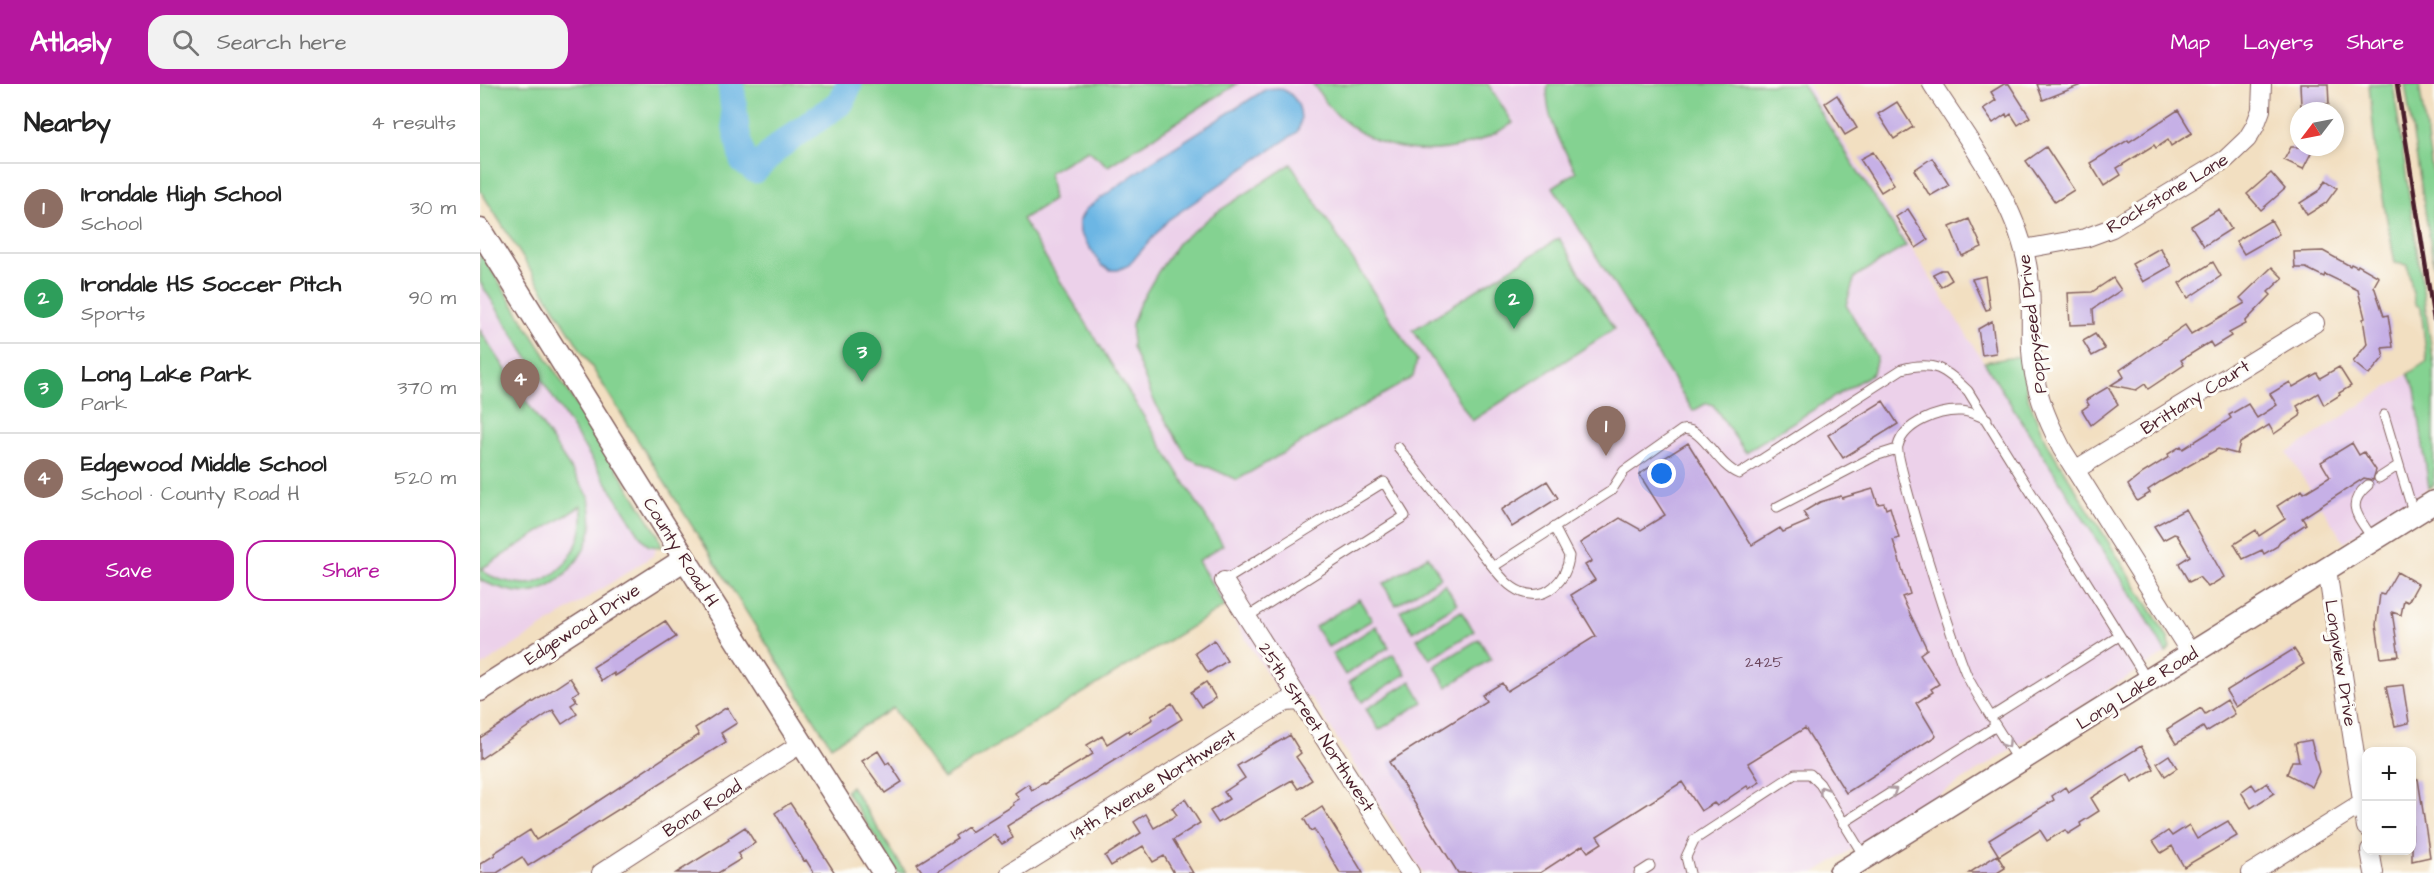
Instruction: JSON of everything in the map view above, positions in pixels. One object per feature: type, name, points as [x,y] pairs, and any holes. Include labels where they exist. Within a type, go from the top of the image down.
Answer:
[{"type":"street","name":"Poppyseed Drive","points":[[1933,84],[2016,221],[2030,284],[2031,353],[2037,391],[2047,421],[2075,470],[2191,654]]},
{"type":"street","name":"Rockstone Lane","points":[[2024,249],[2085,238],[2112,228],[2226,159],[2247,139],[2255,126],[2261,110],[2262,84]]},
{"type":"street","name":"County Road H","points":[[480,230],[884,873]]},
{"type":"street","name":"Brittany Court","points":[[2075,470],[2315,323]]},
{"type":"street","name":"Long Lake Road","points":[[1840,873],[2434,502]]},
{"type":"street","name":"Edgewood Drive","points":[[480,690],[685,559]]},
{"type":"street","name":"Longview Drive","points":[[2327,569],[2363,801]]},
{"type":"street","name":"25th Street Northwest","points":[[1224,581],[1410,873]]},
{"type":"street","name":"14th Avenue Northwest","points":[[1010,873],[1273,709],[1286,702],[1299,701]]},
{"type":"street","name":"Bona Road","points":[[601,873],[802,743]]},
{"type":"street","points":[[2251,873],[2362,804]]},
{"type":"street","points":[[2371,855],[2374,873]]},
{"type":"lane","points":[[1492,567],[1611,491],[1624,471],[1682,430],[1688,429],[1698,433],[1719,461],[1728,470],[1738,474],[1902,369],[1915,365],[1929,365],[1947,371],[1968,391],[2148,681]]},
{"type":"lane","points":[[1987,420],[1963,410],[1947,412],[1903,433],[1897,449],[1905,484],[1967,677],[2018,761]]},
{"type":"lane","points":[[2384,415],[2414,514]]},
{"type":"lane","points":[[1398,447],[1492,567],[1510,586],[1521,592],[1533,595],[1551,589],[1565,574],[1569,556],[1554,527]]},
{"type":"lane","points":[[1778,507],[1875,456],[1897,449]]},
{"type":"lane","points":[[2379,478],[2399,465]]},
{"type":"lane","points":[[1224,581],[1384,482],[1405,516],[1247,618]]},
{"type":"lane","points":[[2368,485],[2356,497],[2354,504],[2373,540]]},
{"type":"lane","points":[[1843,822],[2119,636]]},
{"type":"lane","points":[[1690,873],[1686,857],[1694,840],[1795,774],[1810,774],[1820,784],[1865,858]]},
{"type":"lane","points":[[1639,873],[1650,866]]},
{"type":"shaded area","points":[[1237,84],[1807,84],[2147,619],[2166,653],[1814,873],[1423,873],[1312,699],[1295,691],[1279,692],[1225,606],[1198,561],[1223,545],[1022,219],[1053,200],[1048,173],[1088,149],[1108,165]]},
{"type":"shaded area","points":[[480,282],[641,537],[649,546],[656,548],[654,555],[480,667]]},
{"type":"shaded area","points":[[2408,374],[2415,389],[2429,488],[2344,542],[2287,453]]},
{"type":"green space","points":[[480,84],[1237,84],[1108,166],[1088,150],[1049,172],[1053,200],[1022,219],[1223,545],[1198,561],[1225,606],[943,779],[893,708],[831,746],[480,190]]},
{"type":"green space","points":[[1313,84],[1488,84],[1513,123],[1467,144],[1444,149],[1420,150],[1397,147],[1374,139],[1352,127],[1332,110]]},
{"type":"green space","points":[[1548,84],[1802,84],[1906,246],[1855,277],[1846,305],[1877,357],[1873,373],[1745,452],[1713,405],[1707,403],[1693,411],[1553,187],[1576,172],[1551,118],[1547,96]]},
{"type":"green space","points":[[2369,84],[2393,84],[2434,367],[2434,485],[2429,488],[2415,389],[2408,374],[2427,361],[2421,308],[2415,304],[2407,265],[2395,263],[2377,166]]},
{"type":"green space","points":[[2405,84],[2419,84],[2434,183],[2434,267]]},
{"type":"green space","points":[[1291,164],[1417,360],[1413,377],[1237,480],[1188,458],[1154,401],[1132,347],[1132,324],[1139,305],[1179,242],[1214,214]]},
{"type":"green space","points":[[1559,238],[1614,329],[1472,421],[1413,330]]},
{"type":"green space","points":[[480,252],[658,534],[662,547],[649,546],[641,537],[480,282]]},
{"type":"green space","points":[[480,330],[589,497],[592,522],[588,540],[578,559],[562,577],[544,589],[528,593],[499,588],[480,580]],"holes":[[[581,506],[581,530],[572,553],[556,572],[546,578],[532,584],[515,583],[493,577],[481,569]]]},
{"type":"green space","points":[[2022,356],[2027,395],[2045,440],[2169,639],[2170,648],[2166,653],[2147,619],[1984,362]]},
{"type":"green space","points":[[1428,556],[1441,577],[1396,605],[1383,584]]},
{"type":"green space","points":[[1445,584],[1457,604],[1413,632],[1400,611]]},
{"type":"green space","points":[[1359,599],[1372,620],[1328,647],[1315,627]]},
{"type":"green space","points":[[1461,611],[1474,631],[1430,659],[1417,639]]},
{"type":"green space","points":[[1376,626],[1389,647],[1345,675],[1332,654]]},
{"type":"green space","points":[[1479,639],[1491,659],[1447,687],[1435,666]]},
{"type":"green space","points":[[1393,654],[1406,674],[1362,702],[1349,682]]},
{"type":"green space","points":[[1411,681],[1423,702],[1379,730],[1366,709]]},
{"type":"green space","points":[[851,786],[906,873],[898,873],[846,791]]},
{"type":"water","points":[[1279,88],[1291,95],[1298,106],[1301,119],[1297,132],[1168,220],[1129,265],[1118,270],[1110,270],[1101,265],[1080,233],[1079,221],[1086,209],[1151,162],[1266,89]]},
{"type":"building","points":[[2004,84],[2009,84],[2030,117],[2018,125],[2011,114],[2007,117],[2006,114],[1993,123],[1983,109],[1996,100],[1991,92]]},
{"type":"building","points":[[2037,84],[2081,84],[2081,85],[2043,100]]},
{"type":"building","points":[[2300,84],[2328,84],[2329,102],[2301,102]]},
{"type":"building","points":[[1837,95],[1857,128],[1845,135],[1825,103]]},
{"type":"building","points":[[1897,102],[1913,127],[1894,139],[1878,114]]},
{"type":"building","points":[[2178,110],[2192,133],[2171,146],[2168,140],[2156,148],[2154,145],[2117,168],[2121,175],[2104,186],[2090,163],[2128,140],[2129,142]]},
{"type":"building","points":[[2046,147],[2074,190],[2055,202],[2026,161]]},
{"type":"building","points":[[2290,149],[2290,156],[2310,156],[2303,169],[2284,160]]},
{"type":"building","points":[[1873,152],[1894,184],[1881,192],[1860,159]]},
{"type":"building","points":[[1932,158],[1949,185],[1930,196],[1914,170]]},
{"type":"building","points":[[2271,173],[2285,189],[2261,210],[2247,194]]},
{"type":"building","points":[[2326,180],[2337,188],[2326,203],[2307,215],[2300,203],[2319,191]]},
{"type":"building","points":[[1908,209],[1928,240],[1916,248],[1896,217]]},
{"type":"building","points":[[2219,209],[2231,229],[2204,246],[2191,226]]},
{"type":"building","points":[[1969,219],[1982,247],[1962,256],[1950,227]]},
{"type":"building","points":[[2271,220],[2279,234],[2244,254],[2236,241]]},
{"type":"building","points":[[2160,248],[2171,266],[2143,282],[2132,264]]},
{"type":"building","points":[[2323,251],[2350,266],[2351,264],[2357,267],[2358,265],[2379,277],[2374,286],[2384,316],[2388,315],[2393,347],[2382,348],[2384,357],[2369,375],[2353,362],[2367,344],[2363,319],[2365,318],[2358,290],[2325,274],[2324,277],[2306,268],[2295,268],[2294,252]]},
{"type":"building","points":[[2213,262],[2221,276],[2188,298],[2179,283]]},
{"type":"building","points":[[2272,267],[2283,278],[2268,292],[2271,295],[2245,322],[2246,324],[2229,333],[2231,336],[2213,347],[2210,342],[2181,360],[2184,365],[2148,389],[2145,384],[2136,390],[2111,385],[2124,377],[2120,370],[2185,325],[2191,334],[2245,303],[2240,298]]},
{"type":"building","points":[[1946,270],[1952,280],[1941,287],[1933,274]]},
{"type":"building","points":[[1985,276],[1990,309],[1986,310],[1972,279]]},
{"type":"building","points":[[2113,278],[2121,290],[2093,309],[2094,324],[2070,325],[2068,293],[2092,292]]},
{"type":"building","points":[[1992,321],[1996,353],[1982,355],[1978,329]]},
{"type":"building","points":[[2095,334],[2105,349],[2092,356],[2083,341]]},
{"type":"building","points":[[2339,367],[2351,386],[2339,393],[2340,395],[2324,405],[2318,393],[2297,406],[2301,413],[2300,416],[2274,434],[2269,425],[2240,443],[2237,454],[2218,449],[2160,482],[2148,490],[2150,493],[2137,501],[2128,485],[2169,457],[2168,454],[2181,446],[2183,449],[2231,418],[2229,415],[2248,404],[2257,418],[2277,405],[2270,394],[2290,382],[2293,387],[2317,373],[2320,378]]},
{"type":"building","points":[[2108,387],[2118,404],[2091,425],[2082,410],[2089,405],[2086,400]]},
{"type":"building","points":[[1883,401],[1898,424],[1843,458],[1828,435]]},
{"type":"building","points":[[1688,443],[1752,545],[1780,528],[1783,532],[1809,521],[1803,512],[1820,502],[1841,496],[1842,498],[1873,489],[1878,504],[1884,503],[1886,509],[1890,507],[1899,538],[1893,540],[1910,594],[1902,597],[1927,649],[1920,654],[1939,684],[1931,689],[1933,692],[1916,703],[1936,736],[1846,793],[1805,728],[1748,763],[1760,782],[1749,789],[1747,786],[1717,806],[1714,803],[1701,811],[1682,782],[1597,836],[1602,843],[1588,852],[1583,845],[1540,873],[1458,873],[1389,762],[1486,701],[1482,695],[1502,683],[1507,691],[1596,636],[1571,595],[1595,580],[1585,565],[1592,561],[1580,543],[1620,518],[1641,530],[1665,515],[1639,474]]},
{"type":"building","points":[[2352,443],[2359,455],[2364,452],[2376,470],[2373,480],[2364,478],[2302,518],[2306,524],[2280,541],[2276,547],[2264,554],[2262,550],[2243,559],[2234,544],[2256,530],[2259,536],[2285,519],[2277,506],[2302,490],[2304,493],[2330,477],[2321,462]]},
{"type":"building","points":[[1547,481],[1558,498],[1512,527],[1501,510]]},
{"type":"building","points":[[2186,509],[2224,577],[2208,587],[2199,577],[2189,582],[2179,563],[2190,556],[2177,535],[2174,534],[2163,540],[2154,526]]},
{"type":"building","points":[[2397,572],[2418,584],[2408,602],[2404,600],[2401,615],[2392,612],[2399,656],[2381,658],[2376,625],[2380,594],[2384,595]]},
{"type":"building","points":[[665,621],[676,637],[615,676],[614,673],[602,681],[593,667]]},
{"type":"building","points":[[1214,640],[1227,661],[1208,673],[1195,653]]},
{"type":"building","points":[[2294,649],[2304,664],[2236,707],[2226,691]]},
{"type":"building","points":[[570,678],[579,691],[573,695],[577,701],[571,705],[577,714],[562,724],[553,710],[480,759],[480,738]]},
{"type":"building","points":[[1206,682],[1216,698],[1201,707],[1191,692]]},
{"type":"building","points":[[2403,685],[2409,723],[2395,726],[2386,687]]},
{"type":"building","points":[[2227,700],[2235,714],[2206,732],[2203,727],[2176,744],[2167,729],[2201,708],[2205,714]]},
{"type":"building","points":[[1172,703],[1182,719],[1007,826],[1013,838],[1002,844],[994,834],[936,873],[923,873],[917,864],[957,839],[955,836],[968,827],[971,832],[1014,805],[1013,803],[1019,799],[1015,793],[1028,784],[1032,790],[1093,754],[1087,745],[1102,736],[1107,744],[1129,730],[1130,733],[1153,719],[1151,716]]},
{"type":"building","points":[[727,707],[737,723],[721,733],[726,742],[528,866],[522,857],[497,873],[480,873],[480,864],[495,855],[494,853],[530,830],[536,840],[563,824],[699,735],[695,728]]},
{"type":"building","points":[[1290,735],[1301,753],[1296,757],[1312,780],[1298,789],[1292,780],[1218,823],[1210,811],[1229,799],[1224,792],[1245,778],[1237,766]]},
{"type":"building","points":[[2311,740],[2319,772],[2312,787],[2287,774],[2292,761],[2299,761],[2295,743]]},
{"type":"building","points":[[2141,746],[2154,769],[2132,782],[2128,774],[2091,798],[2099,811],[2080,823],[2081,826],[2068,834],[2065,830],[2047,841],[2040,830],[1999,856],[1989,840],[2054,800],[2052,796],[2065,787],[2068,792]]},
{"type":"building","points":[[878,751],[886,764],[889,762],[902,782],[885,793],[862,761]]},
{"type":"building","points":[[2169,755],[2177,768],[2165,776],[2157,763]]},
{"type":"building","points":[[2416,779],[2418,779],[2430,857],[2412,861],[2412,855],[2416,855]]},
{"type":"building","points":[[2267,783],[2274,793],[2251,808],[2241,792],[2252,784],[2256,790]]},
{"type":"building","points":[[1185,799],[1200,823],[1173,840],[1193,873],[1174,873],[1164,856],[1153,862],[1143,846],[1111,866],[1105,856],[1141,833],[1134,822],[1146,814],[1154,828],[1177,815],[1172,808]]},
{"type":"building","points":[[790,803],[835,873],[814,873],[806,860],[804,861],[775,813]]},
{"type":"building","points":[[1322,807],[1363,873],[1340,873],[1314,829],[1311,831],[1304,819]]},
{"type":"building","points":[[2228,821],[2237,836],[2184,867],[2172,846],[2161,853],[2153,841],[2168,831],[2172,836],[2189,825],[2197,839]]},
{"type":"building","points":[[745,827],[755,843],[738,854],[741,859],[718,873],[676,873],[729,840],[728,838]]},
{"type":"building","points":[[1997,855],[2005,868],[1997,873],[1969,873]]},
{"type":"waterway","points":[[731,84],[736,129],[743,161],[755,170],[778,147],[841,102],[849,84]]},
{"type":"railway","points":[[2397,84],[2434,320]]},
{"type":"place","name":"Irondale HS Soccer Pitch","points":[[1514,329]]},
{"type":"place","name":"Long Lake Park","points":[[862,382]]},
{"type":"place","name":"Edgewood Middle School","points":[[520,409]]},
{"type":"place","name":"Irondale High School","points":[[1606,456]]}]
